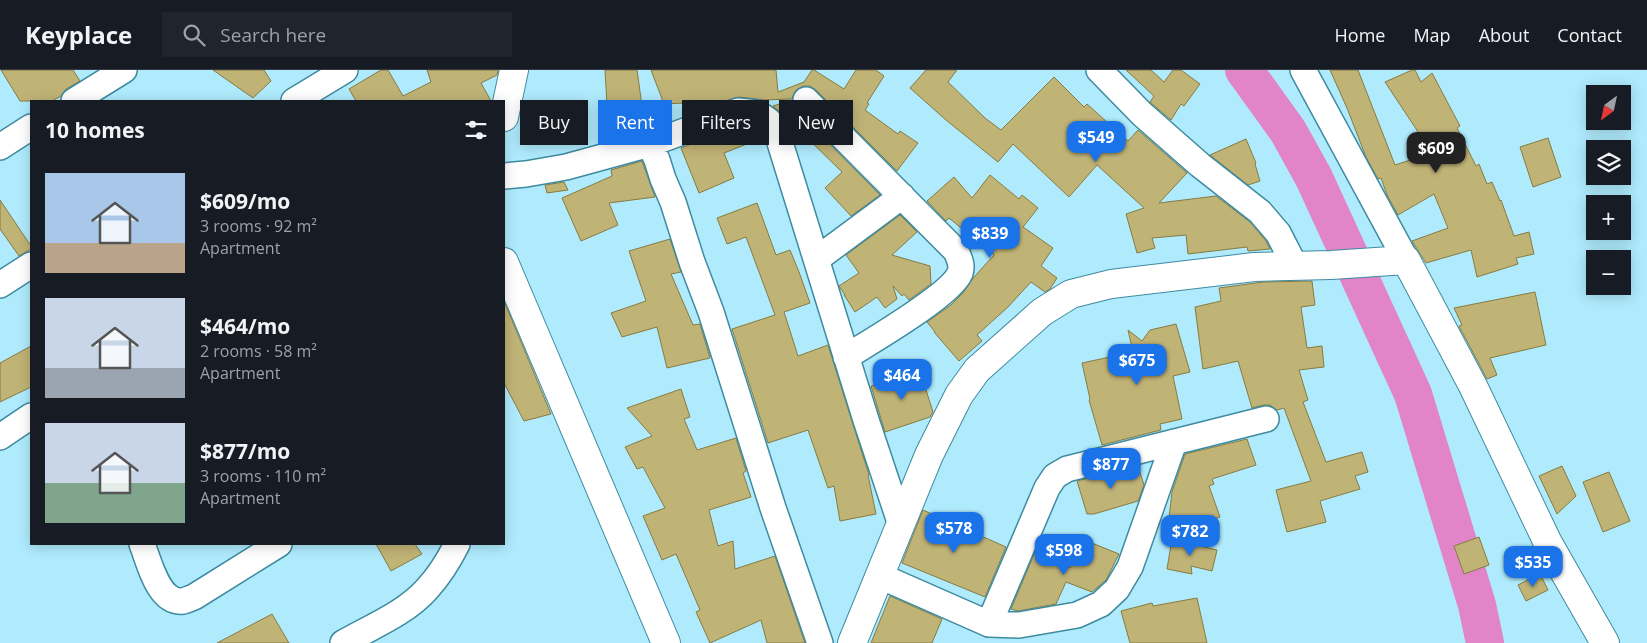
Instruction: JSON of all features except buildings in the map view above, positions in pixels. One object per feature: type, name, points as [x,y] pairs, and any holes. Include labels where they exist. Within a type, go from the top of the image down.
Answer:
[{"type":"main road","points":[[505,112],[514,70]]},
{"type":"main road","points":[[852,643],[928,455],[959,395],[977,370],[1042,312],[1071,294],[1111,284],[1254,267],[1331,266],[1406,260],[1473,386],[1548,542],[1605,643]]},
{"type":"main road","points":[[505,268],[666,643]]},
{"type":"street","points":[[76,100],[124,70]]},
{"type":"street","points":[[296,100],[345,70]]},
{"type":"street","points":[[1099,70],[1142,114],[1200,165],[1260,212],[1278,233],[1295,266]]},
{"type":"street","points":[[1303,70],[1406,260]]},
{"type":"street","points":[[672,136],[738,111],[758,113],[769,121],[777,133],[876,453],[900,522]]},
{"type":"street","points":[[0,147],[30,128]]},
{"type":"street","points":[[505,176],[566,167],[646,145]]},
{"type":"street","points":[[650,145],[662,179],[673,202],[692,262],[711,312],[773,508],[820,643]]},
{"type":"street","points":[[846,357],[941,294],[960,275],[962,266],[956,251],[851,145]]},
{"type":"street","points":[[817,259],[902,196]]},
{"type":"street","points":[[0,285],[30,266]]},
{"type":"street","points":[[0,437],[30,417]]},
{"type":"street","points":[[989,624],[1046,488],[1055,476],[1067,469],[1266,419]]},
{"type":"street","points":[[880,576],[989,624],[1020,625],[1077,615],[1101,604],[1117,589],[1130,567],[1174,442]]},
{"type":"street","points":[[142,545],[160,590],[170,598],[181,601],[194,597],[277,545]]},
{"type":"street","points":[[343,643],[406,608],[427,590],[447,563],[456,545]]},
{"type":"waterway","points":[[1244,70],[1288,131],[1314,178],[1413,394],[1477,605],[1485,643]]}]
